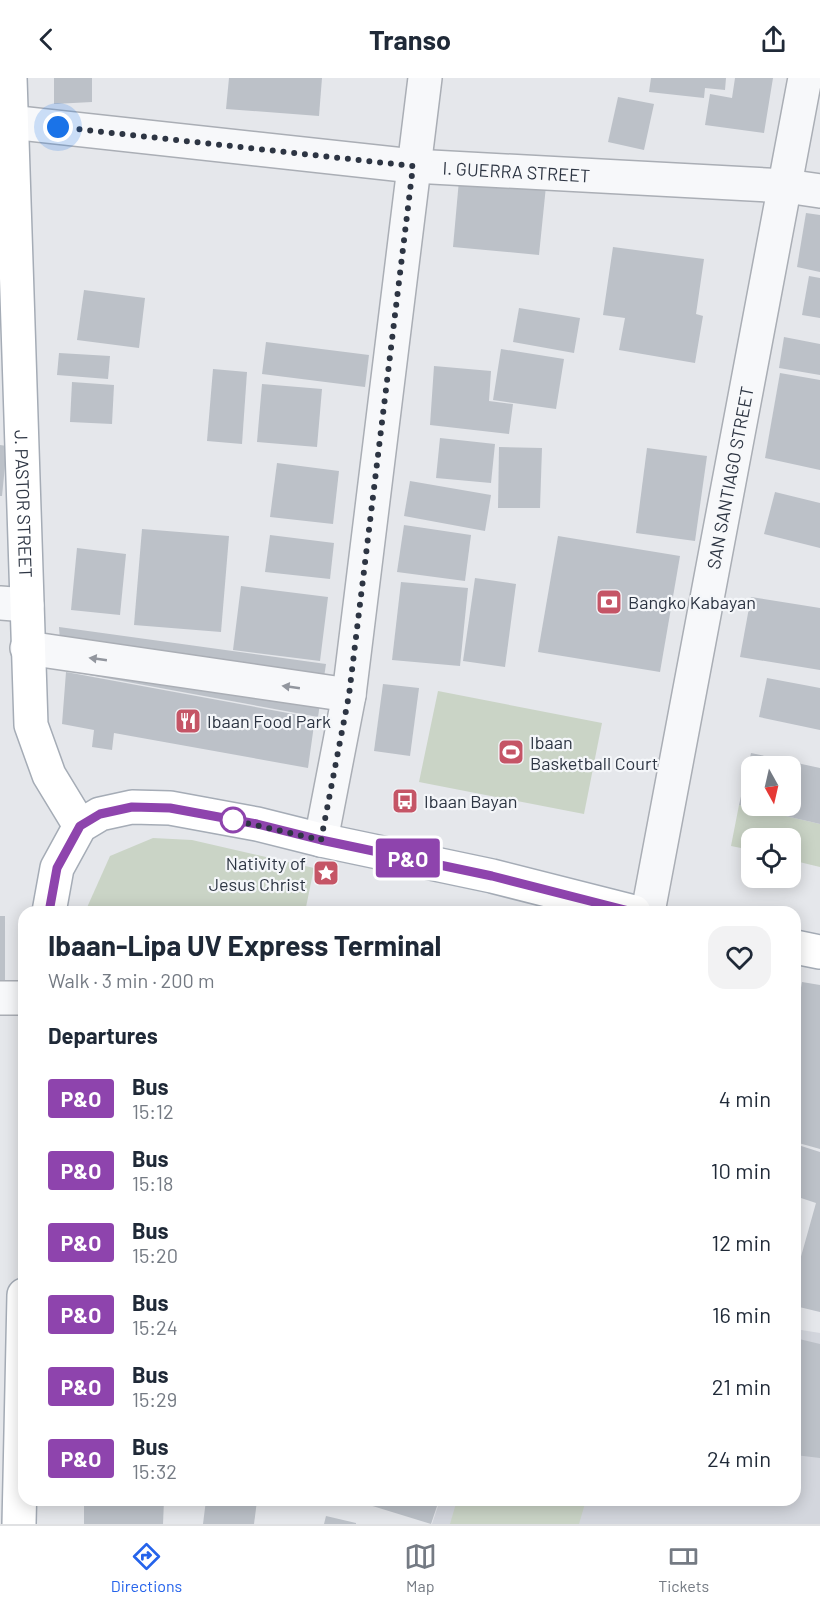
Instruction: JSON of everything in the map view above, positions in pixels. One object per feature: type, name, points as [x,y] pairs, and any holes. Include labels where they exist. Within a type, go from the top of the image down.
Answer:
[{"type":"main road","name":"J. PASTOR STREET","points":[[10,78],[5,122],[13,604],[27,648],[30,725],[49,775],[80,826]]},
{"type":"main road","points":[[50,906],[57,868],[80,826],[100,814],[132,807],[170,808],[257,824],[492,876],[610,906]]},
{"type":"main road","points":[[801,947],[820,952]]},
{"type":"main road","points":[[18,1344],[11,1401],[19,1524]]},
{"type":"street","points":[[321,840],[349,695],[425,78]]},
{"type":"street","name":"SAN SANTIAGO STREET","points":[[649,906],[805,78]]},
{"type":"street","name":"I. GUERRA STREET","points":[[5,122],[413,166],[786,186],[820,190]]},
{"type":"street","points":[[27,648],[349,695]]},
{"type":"street","points":[[0,999],[18,998]]},
{"type":"shaded area","points":[[801,1330],[820,1333],[820,1524],[432,1524],[438,1506],[801,1506]]},
{"type":"green space","name":"Ibaan Basketball Court","points":[[438,691],[602,723],[584,814],[419,782]]},
{"type":"green space","points":[[739,805],[741,805],[741,816],[786,816],[820,824],[820,867],[801,862],[801,828],[741,828],[741,848],[731,846]]},
{"type":"green space","points":[[153,838],[192,840],[314,868],[306,906],[88,906],[110,856]]},
{"type":"green space","points":[[455,1506],[584,1506],[579,1524],[450,1524]]},
{"type":"building","points":[[54,78],[92,78],[92,102],[54,104]]},
{"type":"building","points":[[229,78],[322,78],[319,116],[226,109]]},
{"type":"building","points":[[651,78],[726,78],[725,90],[705,88],[704,98],[649,92]]},
{"type":"building","points":[[735,78],[773,78],[764,133],[705,125],[710,94],[732,98]]},
{"type":"building","points":[[618,97],[654,104],[644,150],[608,142]]},
{"type":"building","points":[[459,180],[546,186],[539,255],[453,247]]},
{"type":"building","points":[[806,213],[820,215],[820,272],[797,267]]},
{"type":"building","points":[[613,247],[704,259],[696,314],[703,316],[695,363],[619,350],[625,318],[603,315]]},
{"type":"building","points":[[809,276],[820,278],[820,318],[802,315]]},
{"type":"building","points":[[84,290],[145,298],[139,348],[77,340]]},
{"type":"building","points":[[519,308],[580,318],[574,353],[513,342]]},
{"type":"building","points":[[784,337],[820,344],[820,375],[779,368]]},
{"type":"building","points":[[266,342],[369,355],[365,387],[262,374]]},
{"type":"building","points":[[501,349],[564,359],[556,409],[493,400]]},
{"type":"building","points":[[59,353],[110,356],[108,379],[57,375]]},
{"type":"building","points":[[434,366],[491,371],[489,401],[513,404],[509,434],[430,425]]},
{"type":"building","points":[[213,369],[247,372],[242,444],[207,441]]},
{"type":"building","points":[[780,373],[820,380],[820,470],[765,458]]},
{"type":"building","points":[[72,382],[114,385],[112,424],[70,422]]},
{"type":"building","points":[[262,384],[322,389],[317,447],[257,442]]},
{"type":"building","points":[[440,438],[495,444],[491,483],[436,478]]},
{"type":"building","points":[[0,445],[7,446],[2,496],[0,496]]},
{"type":"building","points":[[499,447],[542,448],[540,508],[498,508]]},
{"type":"building","points":[[647,448],[707,456],[695,541],[636,533]]},
{"type":"building","points":[[277,463],[339,471],[333,524],[270,517]]},
{"type":"building","points":[[410,481],[491,495],[485,531],[404,516]]},
{"type":"building","points":[[775,492],[820,503],[820,548],[764,534]]},
{"type":"building","points":[[404,525],[471,535],[465,581],[397,572]]},
{"type":"building","points":[[142,529],[229,536],[221,632],[134,625]]},
{"type":"building","points":[[270,535],[334,543],[330,579],[265,572]]},
{"type":"building","points":[[558,536],[680,556],[660,672],[538,652]]},
{"type":"building","points":[[77,548],[126,554],[120,615],[71,610]]},
{"type":"building","points":[[475,578],[516,584],[505,667],[463,661]]},
{"type":"building","points":[[401,582],[468,588],[460,666],[392,660]]},
{"type":"building","points":[[241,586],[328,597],[320,661],[233,650]]},
{"type":"building","points":[[751,597],[820,608],[820,670],[740,657]]},
{"type":"building","points":[[59,627],[326,664],[318,717],[62,670]]},
{"type":"building","name":"Ibaan Food Park","points":[[66,672],[315,718],[308,768],[114,733],[112,750],[92,747],[94,730],[62,724]]},
{"type":"building","points":[[767,678],[820,688],[820,730],[759,717]]},
{"type":"building","points":[[383,684],[419,688],[410,756],[374,751]]},
{"type":"building","points":[[801,764],[820,768],[820,824],[786,816],[801,816]]},
{"type":"building","points":[[0,916],[5,916],[5,989],[0,989]]},
{"type":"building","points":[[802,982],[820,985],[820,1149],[801,1144]]},
{"type":"building","points":[[801,1146],[820,1152],[820,1312],[801,1307],[801,1257],[816,1203],[801,1198]]},
{"type":"building","points":[[801,1339],[820,1344],[820,1458],[801,1456]]},
{"type":"building","points":[[84,1506],[164,1506],[163,1524],[84,1524]]},
{"type":"building","points":[[205,1506],[256,1506],[254,1524],[203,1524]]},
{"type":"building","points":[[372,1506],[437,1506],[431,1524]]},
{"type":"building","points":[[326,1516],[356,1523],[356,1524],[324,1524]]},
{"type":"bus line","name":"P&O","points":[[50,906],[57,868],[80,826],[100,814],[132,807],[170,808],[257,824],[492,876],[610,906]]},
{"type":"place","name":"Bangko Kabayan","points":[[609,602]]},
{"type":"place","name":"Ibaan Food Park","points":[[188,721]]},
{"type":"place","name":"Ibaan Basketball Court","points":[[511,752]]},
{"type":"place","name":"Ibaan Bayan","points":[[405,801]]},
{"type":"place","name":"Nativity of Jesus Christ","points":[[326,873]]},
{"type":"route","points":[[58,127],[413,166],[349,695],[321,840],[233,820]]}]
